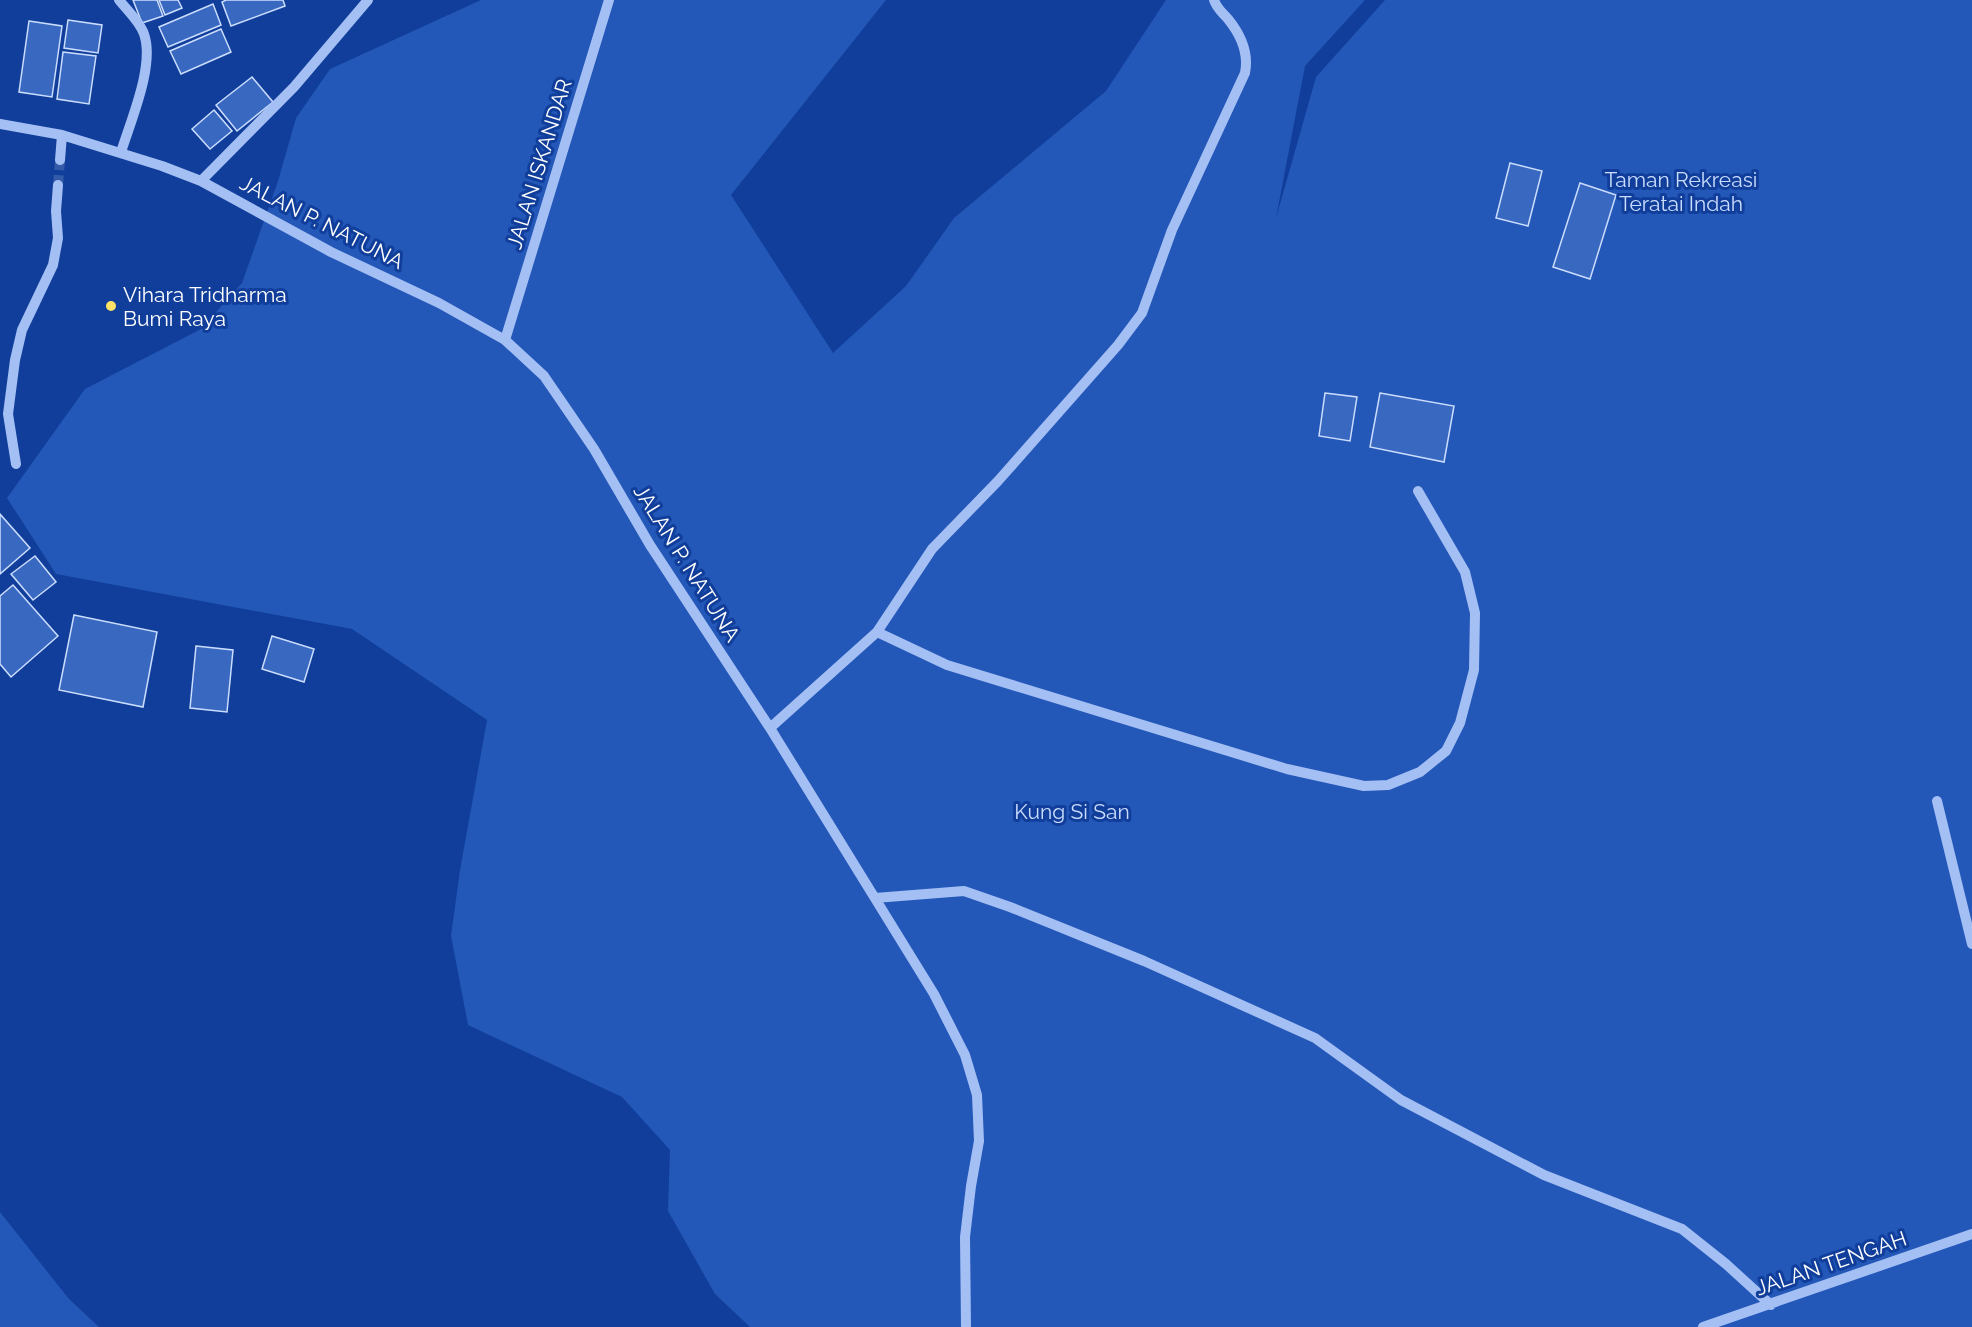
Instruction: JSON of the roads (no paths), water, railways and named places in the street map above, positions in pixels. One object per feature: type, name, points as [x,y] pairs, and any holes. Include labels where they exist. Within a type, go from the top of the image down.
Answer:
[{"type":"street","points":[[119,0],[144,32],[148,52],[145,74],[121,152]]},
{"type":"street","points":[[201,181],[294,87],[368,0]]},
{"type":"street","name":"JALAN ISKANDAR","points":[[505,340],[609,0]]},
{"type":"street","points":[[770,729],[877,632],[932,549],[998,482],[1118,345],[1142,313],[1172,230],[1245,72],[1247,61],[1245,48],[1229,20],[1217,9],[1214,0]]},
{"type":"street","name":"JALAN P. NATUNA","points":[[0,124],[62,135],[121,152],[201,181],[331,252],[439,303],[505,340],[544,375],[594,448],[650,545],[770,729],[934,994],[965,1055],[977,1095],[980,1141],[971,1186],[965,1237],[966,1327]]},
{"type":"street","points":[[60,160],[62,135]]},
{"type":"street","points":[[16,464],[8,414],[15,360],[22,330],[53,265],[58,238],[56,211],[58,185]]},
{"type":"street","points":[[877,632],[947,665],[1287,769],[1364,786],[1388,785],[1420,772],[1446,751],[1460,723],[1474,670],[1475,613],[1465,572],[1418,491]]},
{"type":"street","points":[[1937,801],[1972,944]]},
{"type":"street","points":[[874,898],[964,891],[1011,907],[1132,957],[1315,1038],[1401,1100],[1544,1175],[1682,1229],[1726,1264],[1771,1305]]},
{"type":"street","name":"JALAN TENGAH","points":[[1703,1327],[1972,1234]]},
{"type":"tunnel","points":[[58,185],[60,160]]},
{"type":"place","name":"Vihara Tridharma Bumi Raya","points":[[111,306]]},
{"type":"park label","name":"Taman Rekreasi Teratai Indah","points":[[1681,191]]},
{"type":"park label","name":"Kung Si San","points":[[1072,811]]}]
